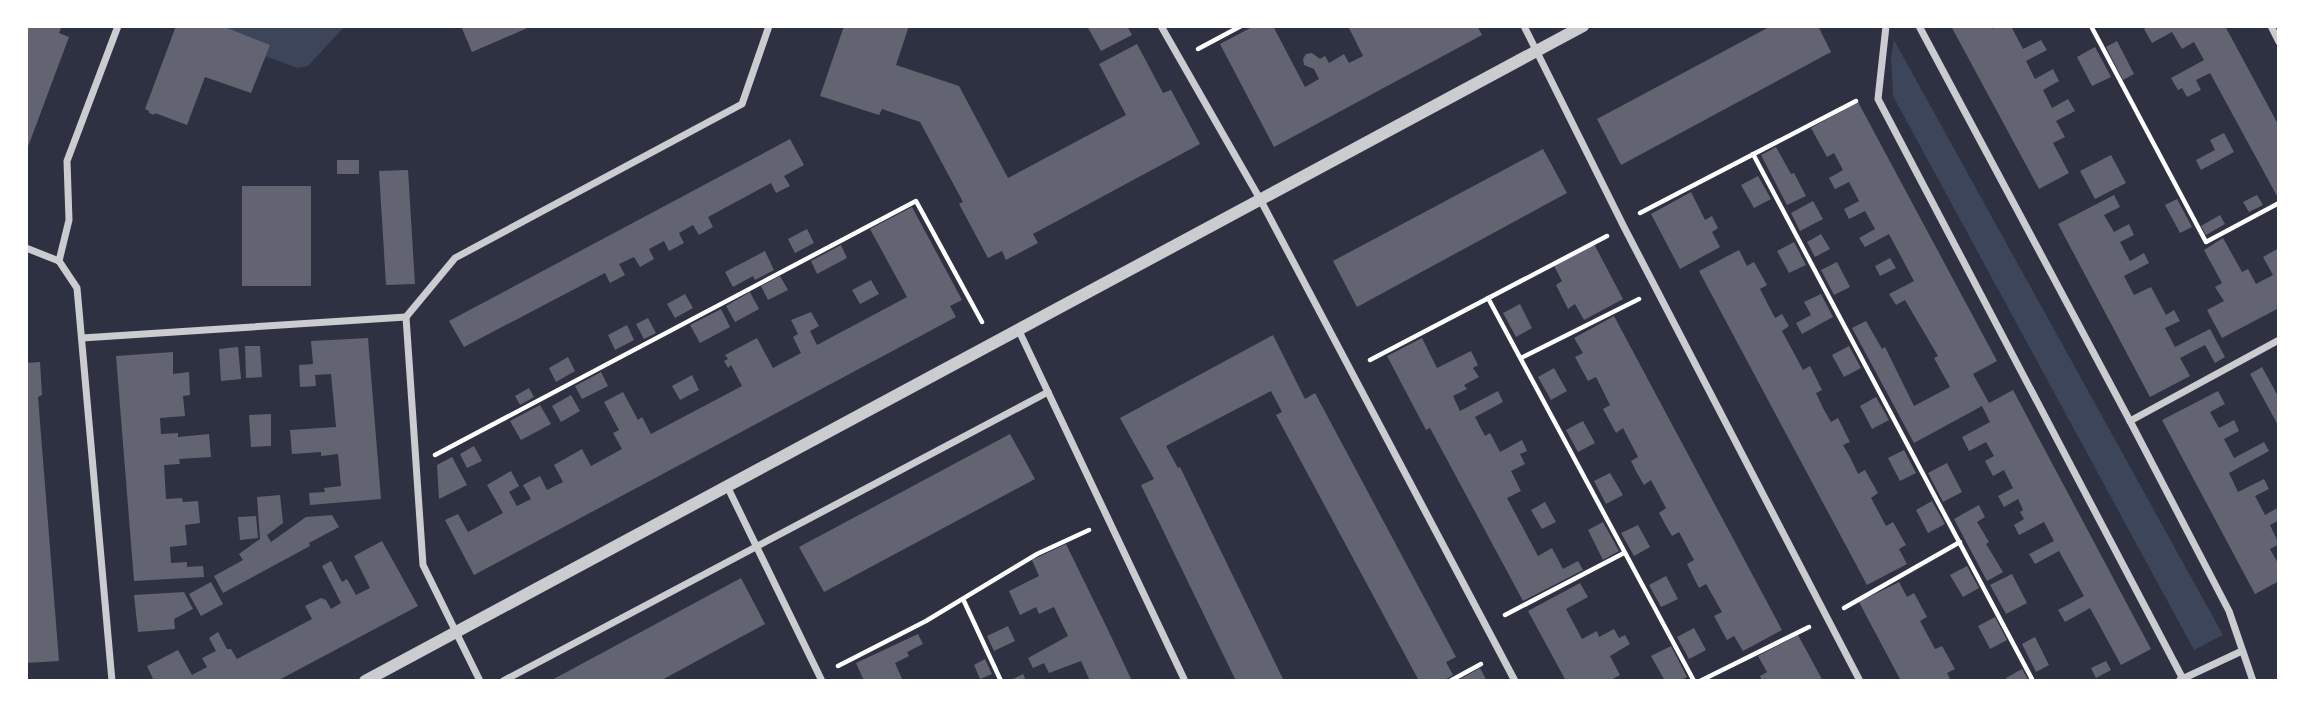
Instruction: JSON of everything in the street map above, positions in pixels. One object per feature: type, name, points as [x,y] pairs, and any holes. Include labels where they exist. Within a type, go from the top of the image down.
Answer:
[{"type":"street","points":[[59,261],[69,220],[67,161],[118,26]]},
{"type":"street","points":[[480,681],[423,565],[406,317],[455,258],[742,104],[769,26]]},
{"type":"street","points":[[1161,26],[1260,199],[1515,681]]},
{"type":"street","points":[[1524,26],[1624,227],[1860,681]]},
{"type":"street","points":[[365,681],[1583,26]]},
{"type":"street","points":[[1886,26],[1878,99],[2181,680],[2242,651]]},
{"type":"street","points":[[1919,26],[2229,611],[2253,681]]},
{"type":"street","points":[[2271,26],[2279,42]]},
{"type":"street","points":[[26,248],[59,261],[77,288],[112,681]]},
{"type":"street","points":[[82,338],[406,317]]},
{"type":"street","points":[[1018,331],[1185,681]]},
{"type":"street","points":[[2130,421],[2279,340]]},
{"type":"street","points":[[503,681],[1048,392]]},
{"type":"street","points":[[727,486],[820,678]]},
{"type":"path","points":[[1180,59],[1241,26]]},
{"type":"path","points":[[2091,26],[2206,242],[2279,204]]},
{"type":"path","points":[[1351,370],[1624,227],[1639,213],[1879,89]]},
{"type":"path","points":[[1753,154],[2033,681]]},
{"type":"path","points":[[416,465],[916,201],[994,344]]},
{"type":"path","points":[[1521,358],[1657,290]]},
{"type":"path","points":[[1488,298],[1694,681]]},
{"type":"path","points":[[820,678],[926,621],[1037,554],[1109,521]]},
{"type":"path","points":[[1486,625],[1625,552]]},
{"type":"path","points":[[963,598],[1001,681]]},
{"type":"path","points":[[1450,681],[1501,654]]},
{"type":"shaded area","points":[[227,26],[345,26],[308,66],[298,68],[223,41]]},
{"type":"shaded area","points":[[1894,40],[2223,635],[2194,650],[1893,96],[1891,57]]},
{"type":"building","points":[[26,26],[62,26],[59,33],[69,37],[26,152]]},
{"type":"building","points":[[176,26],[222,26],[270,45],[251,93],[205,77],[187,125],[149,113],[145,109]]},
{"type":"building","points":[[461,26],[532,26],[472,52]]},
{"type":"building","points":[[844,26],[909,26],[896,65],[959,86],[1008,178],[1126,115],[1099,64],[1137,44],[1163,93],[1171,90],[1200,144],[1033,234],[1038,243],[1006,260],[1002,251],[988,258],[959,204],[963,202],[920,122],[882,109],[879,115],[820,96]]},
{"type":"building","points":[[1087,26],[1127,26],[1132,35],[1101,51]]},
{"type":"building","points":[[1254,26],[1273,26],[1305,87],[1319,79],[1314,69],[1304,65],[1306,54],[1312,53],[1320,59],[1325,56],[1329,63],[1344,54],[1349,63],[1363,56],[1348,26],[1477,26],[1482,35],[1274,147],[1220,44]]},
{"type":"building","points":[[1771,26],[1818,26],[1831,52],[1621,165],[1597,119]]},
{"type":"building","points":[[1951,26],[1990,26],[1992,29],[1997,26],[2011,26],[2023,49],[2041,40],[2047,50],[2026,61],[2035,79],[2053,69],[2059,81],[2043,90],[2052,108],[2068,99],[2075,111],[2056,121],[2065,137],[2053,143],[2069,173],[2039,189]]},
{"type":"building","points":[[2149,26],[2225,26],[2279,126],[2279,195],[2277,196],[2210,73],[2196,80],[2201,90],[2187,97],[2182,88],[2178,90],[2171,78],[2204,60],[2194,42],[2182,49],[2172,32],[2152,43],[2144,29]]},
{"type":"building","points":[[2117,41],[2134,74],[2123,80],[2106,47]]},
{"type":"building","points":[[2095,47],[2111,77],[2092,86],[2077,57]]},
{"type":"building","points":[[1858,102],[1997,361],[1973,374],[1989,403],[2013,390],[2151,649],[2121,665],[2090,608],[2065,622],[2058,610],[2084,596],[2059,551],[2035,564],[2029,554],[2054,541],[2044,522],[2019,535],[2014,525],[2024,519],[2018,499],[2004,507],[1998,496],[2013,488],[2004,470],[1993,476],[1985,461],[1994,456],[1986,442],[1969,451],[1962,437],[1990,422],[1982,406],[1914,443],[1852,328],[1866,321],[1882,349],[1885,347],[1914,406],[1950,387],[1934,358],[1938,356],[1905,300],[1896,305],[1889,294],[1914,281],[1889,234],[1865,247],[1859,238],[1875,229],[1865,211],[1849,219],[1844,209],[1859,201],[1849,182],[1835,189],[1829,178],[1843,170],[1834,153],[1827,157],[1811,128]]},
{"type":"building","points":[[2224,133],[2234,152],[2201,170],[2196,160],[2215,150],[2210,140]]},
{"type":"building","points":[[790,139],[804,165],[784,176],[790,186],[776,193],[771,183],[708,217],[713,227],[699,235],[693,225],[679,233],[684,243],[669,251],[664,241],[649,249],[654,259],[640,267],[634,257],[619,264],[625,275],[610,283],[605,273],[464,347],[449,321]]},
{"type":"building","points":[[1776,147],[1806,196],[1787,205],[1761,155]]},
{"type":"building","points":[[1543,149],[1567,193],[1357,307],[1333,261]]},
{"type":"building","points":[[2111,155],[2126,183],[2095,199],[2080,171]]},
{"type":"building","points":[[337,160],[359,160],[359,174],[337,174]]},
{"type":"building","points":[[408,170],[415,284],[386,285],[379,171]]},
{"type":"building","points":[[1758,176],[1771,199],[1754,208],[1741,185]]},
{"type":"building","points":[[242,186],[311,186],[311,286],[242,286]]},
{"type":"building","points":[[1691,192],[1705,220],[1712,216],[1718,228],[1712,232],[1720,247],[1680,269],[1651,214]]},
{"type":"building","points":[[2114,195],[2120,207],[2104,215],[2114,232],[2129,224],[2134,235],[2120,242],[2130,261],[2144,253],[2149,263],[2124,276],[2134,295],[2151,287],[2166,315],[2174,310],[2180,321],[2165,328],[2175,347],[2210,329],[2225,357],[2215,363],[2205,345],[2180,358],[2190,376],[2150,397],[2058,224]]},
{"type":"building","points":[[2257,195],[2263,205],[2249,212],[2243,202]]},
{"type":"building","points":[[2177,199],[2192,227],[2180,233],[2165,205]]},
{"type":"building","points":[[1813,201],[1823,219],[1800,231],[1791,213]]},
{"type":"building","points":[[912,207],[962,300],[950,306],[956,317],[474,575],[445,520],[458,514],[468,532],[503,513],[487,485],[511,471],[519,486],[509,492],[517,506],[531,499],[523,485],[540,476],[547,490],[563,482],[554,465],[582,449],[591,466],[622,449],[613,433],[619,430],[604,402],[623,392],[638,420],[642,417],[651,434],[742,386],[731,365],[728,368],[724,361],[728,359],[725,355],[757,338],[773,368],[801,353],[793,337],[798,334],[791,320],[811,312],[819,326],[810,331],[817,345],[907,297],[870,229]]},
{"type":"building","points":[[2220,215],[2225,224],[2206,235],[2201,226]]},
{"type":"building","points":[[807,229],[814,243],[795,253],[788,239]]},
{"type":"building","points":[[1821,234],[1830,249],[1815,257],[1807,242]]},
{"type":"building","points":[[2223,238],[2242,272],[2248,269],[2256,284],[2273,275],[2263,257],[2279,248],[2279,308],[2222,338],[2207,310],[2224,301],[2215,287],[2222,283],[2204,250]]},
{"type":"building","points":[[1794,242],[1806,265],[1789,273],[1777,251]]},
{"type":"building","points":[[1594,244],[1623,299],[1584,320],[1575,304],[1568,309],[1556,285],[1562,281],[1554,266]]},
{"type":"building","points":[[841,245],[847,258],[817,274],[811,261]]},
{"type":"building","points":[[1739,250],[1747,266],[1754,262],[1767,285],[1760,289],[1775,318],[1782,314],[1789,326],[1782,331],[1803,370],[1810,366],[1822,390],[1816,393],[1831,422],[1838,418],[1850,442],[1843,445],[1858,474],[1865,470],[1878,493],[1871,498],[1886,526],[1893,522],[1906,545],[1899,549],[1907,564],[1867,585],[1699,271]]},
{"type":"building","points":[[765,251],[774,270],[755,280],[753,276],[733,287],[725,272]]},
{"type":"building","points":[[1890,258],[1896,268],[1880,276],[1875,266]]},
{"type":"building","points":[[1837,262],[1850,287],[1834,295],[1821,270]]},
{"type":"building","points":[[780,276],[788,290],[768,300],[761,286]]},
{"type":"building","points":[[871,280],[879,294],[860,304],[852,290]]},
{"type":"building","points":[[750,292],[759,309],[735,322],[726,306]]},
{"type":"building","points":[[685,294],[693,308],[675,318],[667,304]]},
{"type":"building","points":[[1821,294],[1833,317],[1802,334],[1796,323],[1811,315],[1804,302]]},
{"type":"building","points":[[1520,304],[1532,328],[1516,337],[1503,313]]},
{"type":"building","points":[[721,309],[730,327],[700,343],[690,325]]},
{"type":"building","points":[[1614,316],[1782,630],[1743,651],[1734,636],[1727,640],[1714,616],[1722,612],[1706,584],[1699,588],[1687,564],[1694,560],[1679,532],[1672,536],[1659,513],[1666,508],[1651,480],[1644,485],[1637,473],[1631,461],[1638,457],[1623,428],[1616,433],[1603,409],[1610,405],[1596,377],[1588,381],[1575,357],[1583,353],[1574,338]]},
{"type":"building","points":[[648,318],[656,333],[644,339],[636,324]]},
{"type":"building","points":[[627,325],[634,340],[615,350],[608,335]]},
{"type":"building","points":[[1273,335],[1305,399],[1315,393],[1456,657],[1446,662],[1453,675],[1443,681],[1419,681],[1276,415],[1282,412],[1271,391],[1166,446],[1178,468],[1180,467],[1284,681],[1236,681],[1141,485],[1154,479],[1120,418]]},
{"type":"building","points":[[368,338],[381,499],[310,505],[309,493],[325,492],[324,488],[341,486],[338,454],[292,454],[290,430],[336,427],[331,374],[315,375],[316,386],[300,387],[299,365],[313,364],[311,341]]},
{"type":"building","points":[[1422,338],[1437,368],[1471,351],[1478,365],[1473,368],[1479,377],[1464,385],[1467,389],[1453,396],[1460,411],[1498,391],[1503,402],[1475,417],[1485,436],[1490,433],[1500,452],[1522,440],[1527,451],[1520,454],[1525,464],[1511,471],[1521,491],[1507,498],[1538,556],[1552,548],[1563,569],[1578,561],[1583,570],[1523,601],[1430,428],[1426,430],[1387,356]]},
{"type":"building","points":[[245,346],[260,346],[262,377],[246,378]]},
{"type":"building","points":[[1849,346],[1861,368],[1844,377],[1832,355]]},
{"type":"building","points":[[238,347],[241,379],[221,381],[219,349]]},
{"type":"building","points":[[173,352],[173,374],[189,372],[190,395],[183,396],[185,416],[160,418],[161,434],[178,433],[178,437],[209,434],[211,457],[179,459],[180,464],[164,465],[166,499],[198,501],[200,523],[185,525],[187,545],[170,547],[171,563],[187,562],[187,567],[203,566],[204,577],[134,581],[116,356]]},
{"type":"building","points":[[568,357],[575,371],[556,382],[549,368]]},
{"type":"building","points":[[40,362],[42,395],[38,397],[59,661],[26,663],[26,363]]},
{"type":"building","points":[[2262,367],[2279,398],[2279,427],[2250,374]]},
{"type":"building","points":[[1554,368],[1567,391],[1551,400],[1538,377]]},
{"type":"building","points":[[601,372],[608,386],[582,399],[575,386]]},
{"type":"building","points":[[692,375],[699,390],[680,400],[672,386]]},
{"type":"building","points":[[529,388],[534,397],[520,405],[515,396]]},
{"type":"building","points":[[2218,391],[2225,404],[2210,412],[2219,428],[2234,420],[2239,431],[2224,439],[2234,458],[2264,442],[2269,451],[2229,473],[2238,492],[2264,479],[2269,489],[2255,496],[2265,515],[2279,507],[2279,520],[2270,525],[2279,544],[2270,549],[2279,565],[2279,581],[2255,594],[2162,420]]},
{"type":"building","points":[[571,395],[580,411],[561,422],[552,406]]},
{"type":"building","points":[[1876,397],[1889,420],[1872,429],[1860,406]]},
{"type":"building","points":[[540,405],[551,424],[521,440],[510,421]]},
{"type":"building","points":[[271,414],[271,446],[251,447],[249,415]]},
{"type":"building","points":[[1583,421],[1595,443],[1578,452],[1566,430]]},
{"type":"building","points":[[1010,434],[1035,479],[824,592],[799,547]]},
{"type":"building","points":[[474,446],[482,461],[467,468],[460,454]]},
{"type":"building","points":[[1904,450],[1916,473],[1900,481],[1888,458]]},
{"type":"building","points":[[452,457],[467,485],[439,499],[437,465]]},
{"type":"building","points":[[1947,463],[1962,492],[1943,502],[1928,473]]},
{"type":"building","points":[[1610,473],[1623,495],[1606,504],[1594,481]]},
{"type":"building","points":[[280,495],[283,523],[267,535],[271,542],[306,517],[332,515],[339,527],[309,543],[310,546],[223,593],[214,576],[243,560],[239,554],[260,539],[257,497]]},
{"type":"building","points":[[1932,501],[1945,524],[1928,533],[1916,510]]},
{"type":"building","points":[[1545,502],[1556,522],[1542,529],[1531,510]]},
{"type":"building","points":[[1979,505],[1985,517],[1977,522],[1989,542],[1986,544],[2003,572],[1987,581],[1954,519]]},
{"type":"building","points":[[256,516],[258,538],[240,540],[238,517]]},
{"type":"building","points":[[1603,522],[1619,551],[1603,560],[1588,530]]},
{"type":"building","points":[[1638,525],[1650,547],[1634,556],[1621,533]]},
{"type":"building","points":[[382,541],[418,606],[277,681],[154,681],[147,666],[178,650],[192,675],[207,667],[202,658],[216,651],[209,638],[218,632],[227,649],[231,649],[237,659],[312,619],[305,606],[321,598],[326,600],[331,609],[341,603],[322,566],[331,561],[342,582],[347,579],[356,595],[370,588],[354,556]]},
{"type":"building","points":[[1066,544],[1132,681],[1090,681],[1081,661],[1049,673],[1044,663],[1033,668],[1028,658],[1068,636],[1054,607],[1039,614],[1036,607],[1020,615],[1009,591],[1039,576],[1032,560]]},
{"type":"building","points":[[1967,566],[1979,588],[1963,597],[1950,575]]},
{"type":"building","points":[[2012,574],[2027,603],[2006,614],[1990,585]]},
{"type":"building","points":[[1666,576],[1678,599],[1661,607],[1649,585]]},
{"type":"building","points":[[741,578],[765,624],[660,681],[550,681]]},
{"type":"building","points":[[211,582],[223,604],[201,616],[189,594]]},
{"type":"building","points":[[1899,582],[1907,597],[1914,593],[1927,617],[1920,621],[1935,649],[1942,646],[1955,669],[1947,673],[1951,681],[1901,681],[1859,602]]},
{"type":"building","points":[[1580,583],[1588,597],[1566,609],[1582,639],[1597,631],[1599,637],[1614,629],[1619,638],[1625,635],[1630,644],[1610,656],[1620,675],[1609,681],[1566,681],[1528,611]]},
{"type":"building","points":[[184,592],[193,609],[174,619],[175,629],[138,632],[134,595]]},
{"type":"building","points":[[1995,617],[2007,640],[1990,649],[1978,626]]},
{"type":"building","points":[[1008,626],[1015,641],[994,651],[987,636]]},
{"type":"building","points":[[1694,628],[1706,650],[1689,659],[1677,637]]},
{"type":"building","points":[[918,634],[923,644],[907,652],[909,656],[895,663],[903,681],[864,681],[856,663]]},
{"type":"building","points":[[1798,635],[1823,681],[1762,681],[1760,676],[1767,672],[1758,656]]},
{"type":"building","points":[[2035,637],[2049,665],[2036,672],[2022,644]]},
{"type":"building","points":[[1671,646],[1687,677],[1679,681],[1665,681],[1651,656]]},
{"type":"building","points":[[985,659],[992,674],[980,679],[974,665]]},
{"type":"building","points":[[2106,661],[2111,670],[2096,678],[2091,668]]},
{"type":"building","points":[[1480,668],[1487,681],[1457,681]]},
{"type":"building","points":[[2022,669],[2029,681],[2008,681],[2006,678]]},
{"type":"building","points":[[1023,674],[1026,681],[1009,681]]}]
